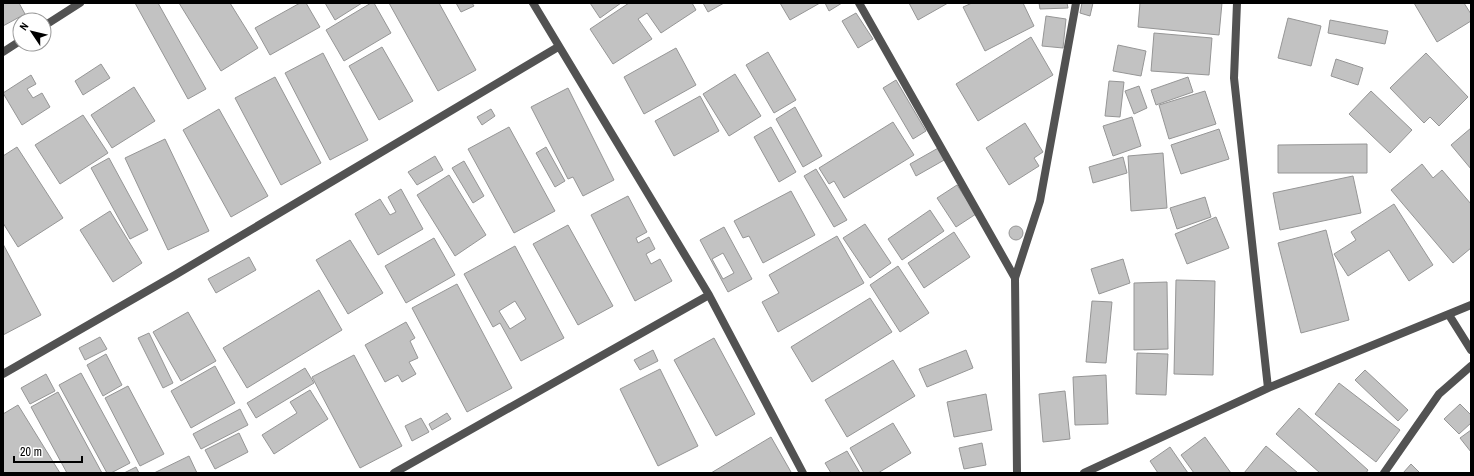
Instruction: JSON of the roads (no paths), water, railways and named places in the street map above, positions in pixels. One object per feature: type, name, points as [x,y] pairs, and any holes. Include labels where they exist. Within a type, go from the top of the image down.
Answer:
[{"type":"street","points":[[52,21],[80,3]]},
{"type":"street","points":[[533,3],[558,47],[709,295],[803,473]]},
{"type":"street","points":[[859,3],[1015,278]]},
{"type":"street","points":[[1018,473],[1015,278],[1040,201],[1076,3]]},
{"type":"street","points":[[1237,3],[1234,78],[1268,388]]},
{"type":"street","points":[[3,52],[12,46]]},
{"type":"street","points":[[3,374],[174,275],[558,47]]},
{"type":"street","points":[[394,473],[709,295]]},
{"type":"street","points":[[1084,473],[1268,388],[1471,305]]},
{"type":"street","points":[[1449,315],[1471,350]]},
{"type":"street","points":[[1384,473],[1439,394],[1471,366]]}]
